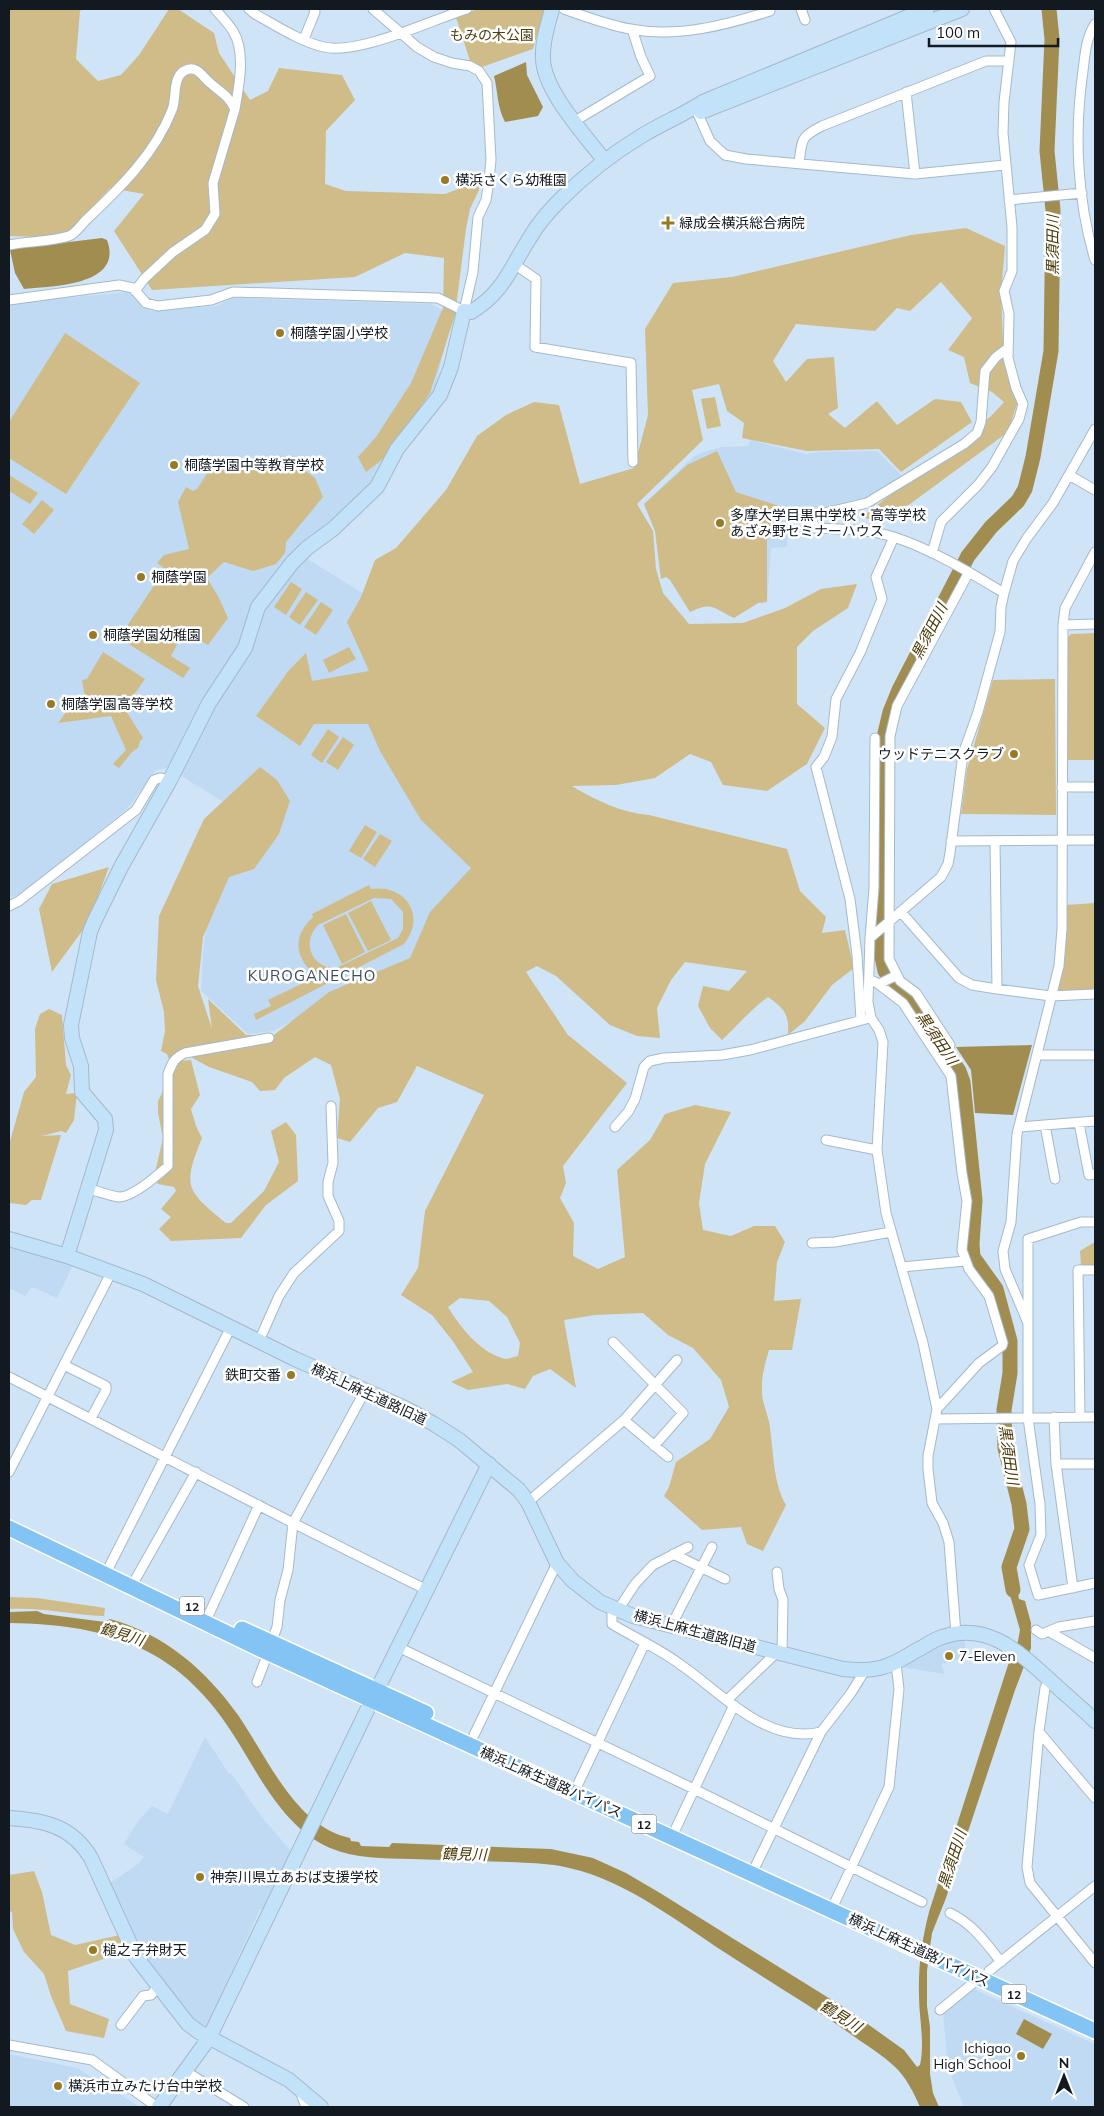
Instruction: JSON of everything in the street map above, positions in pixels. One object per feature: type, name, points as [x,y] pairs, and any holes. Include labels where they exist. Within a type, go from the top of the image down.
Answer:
[{"type":"main road","name":"横浜上麻生道路バイパス","points":[[9,1517],[135,1580],[209,1614],[270,1648]]},
{"type":"main road","name":"横浜上麻生道路バイパス","points":[[9,1528],[916,1944],[1095,2020]]},
{"type":"main road","name":"横浜上麻生道路バイパス","points":[[374,1696],[474,1736],[676,1828],[835,1902],[916,1944]]},
{"type":"main road","name":"横浜上麻生道路バイパス","points":[[983,1974],[1095,2031]]},
{"type":"street","points":[[135,291],[144,279],[173,252],[205,230],[215,214],[213,183],[235,109],[242,70],[234,32],[215,9]]},
{"type":"street","points":[[249,9],[255,14],[304,39],[324,47],[338,48],[359,45],[400,32],[448,11],[467,9]]},
{"type":"street","points":[[304,39],[315,12],[314,9]]},
{"type":"street","points":[[67,1256],[106,1130],[105,1119],[82,1092],[81,1066],[72,1038],[71,1025],[90,932],[121,867],[170,780],[217,690],[245,648],[258,607],[292,563],[307,548],[333,529],[377,487],[397,449],[440,395],[451,367],[473,272],[478,217],[486,200],[492,160],[487,83],[479,72],[470,66],[434,57],[417,47],[373,9]]},
{"type":"street","points":[[552,9],[543,42],[543,66],[550,85],[604,160]]},
{"type":"street","points":[[564,9],[632,29],[692,30],[729,23],[772,9]]},
{"type":"street","points":[[801,9],[805,20]]},
{"type":"street","points":[[9,300],[119,285],[133,288],[146,303],[158,306],[211,300],[233,292],[438,298],[464,311],[471,312],[493,297],[502,286],[542,220],[560,200],[604,160],[651,130],[703,102],[927,9]]},
{"type":"street","points":[[678,117],[698,114],[962,9]]},
{"type":"street","points":[[932,553],[941,522],[978,485],[992,467],[1019,420],[1022,404],[1010,372],[1008,348],[1009,314],[1004,291],[1012,271],[1012,227],[1005,165],[1004,102],[1011,42],[994,9]]},
{"type":"street","points":[[1095,24],[1086,44],[1079,100],[1079,162],[1082,193],[1089,240],[1095,260]]},
{"type":"street","points":[[575,121],[650,76],[632,29]]},
{"type":"street","points":[[799,163],[801,146],[806,134],[986,61],[1009,60]]},
{"type":"street","points":[[9,244],[71,236],[141,165],[167,122],[175,103],[177,83],[184,71],[191,69],[200,72],[207,81],[225,94],[235,109]]},
{"type":"street","points":[[906,92],[915,174]]},
{"type":"street","points":[[698,114],[710,141],[725,155],[746,159],[915,174],[1005,165]]},
{"type":"street","points":[[1009,200],[1082,193]]},
{"type":"street","points":[[514,264],[536,279],[535,347],[631,363],[633,462]]},
{"type":"street","points":[[1004,593],[955,564],[894,537],[855,529],[814,528],[812,516],[867,503],[964,444],[977,433],[981,422],[985,371],[996,357],[1008,348]]},
{"type":"street","points":[[872,936],[945,871],[963,754],[978,712],[1000,632],[1001,607],[1013,561],[1027,538],[1053,503],[1095,429]]},
{"type":"street","points":[[1069,475],[1095,490]]},
{"type":"street","points":[[861,1020],[857,955],[850,899],[816,767],[824,757],[832,737],[836,699],[860,654],[882,599],[876,577],[894,537]]},
{"type":"street","points":[[1028,1322],[1005,1269],[1002,1251],[1011,1222],[1015,1152],[1019,1127],[1059,966],[1061,938],[1063,624],[1065,608],[1095,552]]},
{"type":"street","points":[[950,1045],[916,993],[900,981],[889,959],[890,736],[897,706],[968,571]]},
{"type":"street","points":[[1063,624],[1095,624]]},
{"type":"street","points":[[875,738],[874,888],[868,1002],[871,1018],[880,1030],[883,1042],[878,1150],[886,1213],[932,1378],[937,1409],[927,1462],[929,1487],[932,1503],[943,1523],[949,1542],[956,1634]]},
{"type":"street","points":[[9,906],[19,901],[136,810],[154,780],[160,778],[170,780]]},
{"type":"street","points":[[1062,786],[1095,787]]},
{"type":"street","points":[[951,841],[1095,840]]},
{"type":"street","points":[[995,841],[997,989]]},
{"type":"street","points":[[901,912],[959,978],[972,985],[1051,996],[1095,994]]},
{"type":"street","points":[[879,984],[897,974]]},
{"type":"street","points":[[869,979],[879,984],[908,1008],[952,1081],[967,1201],[962,1241],[965,1261],[988,1296],[1003,1343],[1002,1346],[978,1363],[937,1409]]},
{"type":"street","points":[[615,1127],[628,1112],[635,1098],[644,1067],[650,1061],[664,1058],[722,1055],[750,1050],[871,1018]]},
{"type":"street","points":[[89,1189],[118,1197],[127,1195],[156,1177],[168,1166],[168,1074],[172,1062],[178,1056],[185,1053],[269,1038]]},
{"type":"street","points":[[1037,1055],[1095,1055]]},
{"type":"street","points":[[259,1341],[279,1296],[294,1274],[339,1231],[339,1221],[328,1196],[328,1182],[333,1163],[331,1106]]},
{"type":"street","points":[[1019,1127],[1079,1124],[1095,1121]]},
{"type":"street","points":[[1079,1124],[1089,1175],[1095,1174]]},
{"type":"street","points":[[1045,1125],[1055,1179]]},
{"type":"street","points":[[826,1140],[878,1150]]},
{"type":"street","points":[[1095,1222],[1081,1222],[1028,1239],[1028,1322],[1030,1343],[1026,1418],[1040,1504],[1041,1535],[1029,1566],[1038,1595],[1095,1583]]},
{"type":"street","points":[[812,1243],[835,1242],[891,1232]]},
{"type":"street","name":"横浜上麻生道路旧道","points":[[9,1239],[67,1256],[143,1284],[364,1392],[407,1409],[434,1424],[459,1440],[512,1482],[528,1502],[557,1563],[587,1593],[615,1609],[671,1626],[843,1669],[864,1672],[896,1664],[936,1639],[967,1632],[981,1634],[996,1638],[1011,1647],[1030,1661],[1050,1680]]},
{"type":"street","points":[[902,1267],[965,1261]]},
{"type":"street","points":[[1080,1417],[1078,1270],[1095,1270]]},
{"type":"street","points":[[9,1472],[112,1272]]},
{"type":"street","points":[[109,1567],[231,1327]]},
{"type":"street","points":[[613,1342],[655,1382],[683,1413],[654,1446]]},
{"type":"street","points":[[528,1502],[624,1420],[655,1382],[677,1360]]},
{"type":"street","points":[[64,1365],[106,1386],[106,1390],[91,1418]]},
{"type":"street","points":[[9,1377],[427,1590]]},
{"type":"street","points":[[257,1682],[277,1627],[280,1600],[288,1570],[293,1523],[364,1392]]},
{"type":"street","points":[[1054,1417],[1056,1464],[1073,1588]]},
{"type":"street","points":[[935,1419],[1095,1417]]},
{"type":"street","points":[[624,1420],[668,1458]]},
{"type":"street","points":[[9,2045],[92,2060],[158,2107],[209,2038],[374,1696],[489,1464]]},
{"type":"street","points":[[1056,1464],[1095,1464]]},
{"type":"street","points":[[135,1580],[196,1472]]},
{"type":"street","points":[[209,1614],[259,1505]]},
{"type":"street","points":[[688,1546],[653,1565],[615,1609],[612,1624],[681,1664],[754,1720],[795,1735],[820,1732]]},
{"type":"street","points":[[671,1626],[712,1547]]},
{"type":"street","points":[[673,1554],[725,1579]]},
{"type":"street","points":[[474,1736],[557,1563]]},
{"type":"street","points":[[676,1828],[730,1703],[772,1657],[778,1653],[783,1600],[779,1589],[777,1572]]},
{"type":"street","points":[[1036,1630],[1042,1634],[1060,1627],[1095,1621]]},
{"type":"street","points":[[1050,1632],[1095,1658]]},
{"type":"street","points":[[578,1784],[645,1643]]},
{"type":"street","points":[[398,1647],[694,1789],[922,1902]]},
{"type":"street","points":[[835,1902],[889,1787],[900,1690],[896,1664]]},
{"type":"street","points":[[756,1865],[820,1732],[851,1693],[864,1672]]},
{"type":"street","points":[[1094,1719],[1050,1680],[1045,1688],[1039,1732],[1026,1868],[1030,1883],[1095,1963]]},
{"type":"street","points":[[1039,1732],[1095,1798]]},
{"type":"street","points":[[9,1818],[28,1819],[52,1825],[72,1834],[83,1844],[136,1956],[188,2024],[209,2038],[289,2080],[321,2107]]},
{"type":"street","points":[[940,2010],[1095,1886]]},
{"type":"street","points":[[950,1913],[973,1927],[1002,1962]]},
{"type":"street","points":[[121,2025],[143,1996],[151,1995],[158,1986]]},
{"type":"street","points":[[185,2071],[244,2107]]},
{"type":"street","points":[[300,2091],[306,2107]]},
{"type":"shaded area","name":"桐蔭学園","points":[[129,292],[150,311],[217,306],[233,298],[431,304],[453,316],[434,391],[390,447],[369,490],[297,549],[252,605],[238,645],[193,717],[167,768],[156,770],[129,807],[33,885],[20,894],[9,898],[9,303]]},
{"type":"shaded area","name":"多摩大学目黒中学校・高等学校 あざみ野セミナーハウス","points":[[750,440],[806,454],[877,451],[902,476],[864,500],[789,514],[787,547],[771,548],[767,602],[758,603],[734,618],[711,605],[703,606],[690,612],[670,580],[666,577],[661,579],[655,531],[644,504],[693,457],[722,447],[748,446]]},
{"type":"shaded area","points":[[306,558],[383,606],[475,867],[409,969],[358,986],[273,1031],[248,1034],[201,991],[209,902],[228,812],[222,801],[178,774],[263,608],[284,580]]},
{"type":"shaded area","points":[[9,1246],[73,1265],[57,1298],[32,1287],[25,1296],[9,1288]]},
{"type":"shaded area","points":[[964,1640],[967,1657],[941,1664],[945,1674],[901,1667],[930,1648]]},
{"type":"shaded area","name":"神奈川県立あおば支援学校","points":[[205,1737],[229,1774],[231,1773],[261,1816],[290,1850],[283,1871],[265,1910],[260,1909],[207,2026],[203,2027],[191,2017],[137,1946],[110,1883],[138,1864],[144,1857],[124,1844],[138,1821],[152,1806],[168,1814]]},
{"type":"shaded area","name":"Ichigao High School","points":[[973,1989],[1095,2044],[1095,2107],[964,2107],[948,2068],[943,2012]]},
{"type":"shaded area","name":"横浜市立みたけ台中学校","points":[[9,2054],[77,2068],[140,2107],[9,2107]]},
{"type":"green space","points":[[9,9],[83,9],[80,11],[76,59],[98,81],[121,75],[139,55],[169,9],[178,9],[214,33],[219,53],[250,100],[268,91],[279,68],[342,75],[355,100],[326,131],[325,184],[346,191],[445,194],[466,186],[478,178],[479,190],[470,209],[466,229],[455,315],[430,393],[388,455],[366,472],[358,457],[376,437],[411,383],[443,308],[444,258],[405,253],[355,277],[152,290],[114,231],[144,194],[110,188],[69,233],[41,237],[9,236]]},
{"type":"green space","name":"もみの木公園","points":[[478,9],[545,9],[533,49],[482,67],[470,61],[456,17]]},
{"type":"green space","points":[[966,228],[1005,246],[1001,294],[1004,365],[1018,401],[1008,432],[910,504],[876,521],[862,517],[991,416],[1004,402],[992,392],[970,383],[964,357],[948,350],[972,318],[941,282],[910,311],[897,308],[875,331],[796,324],[773,361],[786,382],[807,359],[834,357],[838,408],[828,414],[845,428],[877,401],[897,425],[935,399],[961,402],[972,422],[901,472],[879,449],[807,451],[742,438],[744,423],[727,411],[719,384],[692,390],[703,440],[637,504],[653,531],[656,569],[663,593],[689,624],[743,623],[785,608],[821,589],[857,584],[848,608],[813,631],[797,647],[797,704],[825,728],[807,764],[767,791],[723,785],[711,762],[690,754],[655,778],[616,785],[572,786],[599,801],[629,812],[649,815],[787,849],[800,891],[826,917],[822,933],[845,930],[854,968],[832,985],[805,1021],[788,1035],[788,1022],[785,1013],[768,997],[722,1040],[710,1028],[698,1006],[703,986],[729,991],[747,971],[685,962],[671,980],[657,1008],[660,1038],[637,1036],[610,1025],[556,976],[537,966],[526,972],[568,1035],[627,1083],[563,1166],[566,1183],[560,1198],[574,1223],[573,1256],[598,1269],[625,1257],[617,1170],[650,1140],[665,1114],[695,1105],[731,1112],[705,1164],[699,1203],[703,1230],[731,1236],[754,1226],[775,1226],[785,1242],[777,1262],[774,1301],[801,1299],[792,1350],[769,1350],[763,1376],[762,1396],[769,1422],[776,1475],[781,1495],[786,1505],[763,1551],[747,1544],[741,1527],[702,1530],[664,1496],[669,1487],[676,1462],[710,1439],[729,1407],[721,1380],[693,1348],[668,1335],[643,1313],[595,1315],[564,1320],[576,1388],[550,1369],[533,1376],[525,1389],[507,1384],[468,1390],[451,1382],[473,1372],[452,1340],[432,1315],[401,1295],[418,1268],[425,1211],[484,1095],[417,1066],[397,1102],[378,1108],[350,1142],[337,1138],[340,1099],[331,1065],[315,1057],[284,1078],[275,1090],[260,1091],[252,1082],[209,1067],[189,1056],[178,1061],[191,1060],[200,1095],[191,1109],[202,1138],[190,1178],[196,1195],[226,1223],[231,1223],[264,1191],[279,1162],[271,1131],[286,1122],[296,1135],[298,1181],[266,1205],[241,1238],[171,1241],[159,1229],[171,1217],[161,1209],[176,1191],[174,1187],[158,1184],[154,1177],[163,1138],[158,1113],[158,1101],[173,1071],[167,1054],[161,1051],[165,1031],[164,1012],[156,980],[159,916],[204,819],[260,767],[277,780],[290,801],[279,834],[254,869],[229,877],[203,937],[198,986],[212,1029],[208,999],[246,1035],[274,1035],[329,992],[410,958],[430,912],[471,868],[421,820],[380,751],[368,724],[314,724],[300,746],[256,716],[289,670],[306,653],[312,681],[369,671],[347,622],[361,597],[375,560],[396,548],[446,490],[477,436],[506,415],[534,402],[559,405],[580,484],[634,468],[648,415],[645,329],[673,283],[732,277],[911,235]],"holes":[[[460,1298],[489,1301],[507,1317],[520,1343],[518,1356],[504,1359],[486,1350],[464,1330],[448,1307]]]},
{"type":"green space","points":[[65,333],[140,383],[66,494],[9,458],[9,422]]},
{"type":"green space","points":[[715,397],[721,426],[707,429],[701,399]]},
{"type":"green space","name":"多摩大学目黒中学校・高等学校 あざみ野セミナーハウス","points":[[717,451],[736,492],[782,507],[767,540],[767,602],[758,603],[734,618],[708,606],[690,612],[670,580],[666,577],[661,579],[655,531],[644,504],[687,465]]},
{"type":"green space","points":[[287,457],[315,478],[323,497],[286,542],[285,553],[276,564],[253,571],[224,562],[207,578],[228,618],[208,645],[184,631],[171,656],[190,668],[183,678],[119,638],[159,578],[164,568],[157,563],[164,555],[189,549],[178,502],[186,487],[193,491],[197,489],[212,466],[236,460],[267,466]]},
{"type":"green space","points":[[9,475],[38,493],[30,504],[9,491]]},
{"type":"green space","points":[[42,500],[54,510],[34,534],[22,524]]},
{"type":"green space","points":[[291,582],[302,589],[286,615],[274,607]]},
{"type":"green space","points":[[306,592],[318,600],[300,625],[289,617]]},
{"type":"green space","points":[[321,602],[333,610],[316,635],[304,627]]},
{"type":"green space","points":[[1095,633],[1095,760],[1068,760],[1066,639],[1071,634]]},
{"type":"green space","points":[[349,647],[356,659],[329,673],[323,660]]},
{"type":"green space","points":[[103,652],[145,679],[125,707],[143,738],[138,748],[132,752],[119,768],[113,764],[126,750],[111,716],[58,723],[69,708],[68,702],[85,697],[82,680],[87,679]]},
{"type":"green space","name":"ウッドテニスクラブ","points":[[1055,679],[1056,815],[961,814],[967,769],[993,680]]},
{"type":"green space","points":[[328,729],[339,737],[322,763],[311,755]]},
{"type":"green space","points":[[343,737],[354,745],[338,770],[326,762]]},
{"type":"green space","points":[[365,825],[377,832],[361,858],[349,851]]},
{"type":"green space","points":[[380,834],[392,841],[375,867],[363,859]]},
{"type":"green space","points":[[109,867],[88,923],[52,972],[39,909],[52,884]]},
{"type":"green space","points":[[369,885],[371,889],[394,891],[402,897],[409,904],[413,913],[413,922],[411,933],[404,944],[256,1020],[254,1014],[271,1006],[268,1000],[318,976],[304,963],[299,948],[301,933],[313,917],[312,914]],"holes":[[[374,898],[391,899],[403,912],[403,929],[398,938],[336,968],[328,967],[315,959],[310,947],[310,939],[318,925]]]},
{"type":"green space","points":[[371,901],[391,940],[368,951],[348,913]]},
{"type":"green space","points":[[1095,903],[1095,991],[1057,993],[1066,905]]},
{"type":"green space","points":[[346,914],[365,952],[342,964],[323,925]]},
{"type":"green space","points":[[49,1009],[62,1015],[66,1065],[71,1075],[66,1094],[77,1093],[74,1120],[66,1133],[61,1131],[42,1136],[61,1135],[41,1200],[32,1200],[26,1205],[9,1203],[9,1145],[24,1092],[36,1077],[35,1029],[40,1014]]},
{"type":"green space","points":[[1095,1243],[1095,1266],[1081,1266],[1080,1251]]},
{"type":"green space","points":[[9,1597],[37,1598],[105,1608],[104,1616],[34,1609],[9,1609]]},
{"type":"green space","points":[[34,1871],[42,1892],[51,1935],[75,1945],[120,1935],[127,1951],[68,1971],[70,2004],[109,2019],[104,2038],[66,2031],[44,1974],[24,1952],[13,1929],[12,1912],[9,1911],[9,1875]]},
{"type":"water","points":[[526,62],[527,75],[543,107],[538,116],[505,122],[499,105],[494,76]]},
{"type":"water","points":[[102,238],[107,240],[109,255],[105,267],[96,275],[82,281],[51,287],[24,289],[15,273],[10,250],[12,249]]},
{"type":"water","points":[[1032,1045],[1013,1115],[975,1113],[971,1070],[956,1047]]},
{"type":"water","name":"鶴見川","points":[[1013,1569],[1019,1599],[1025,1601],[1031,1623],[1031,1648],[1015,1690],[946,1898],[932,1933],[930,1947],[927,1971],[927,2006],[930,2027],[930,2074],[933,2093],[939,2107],[920,2107],[902,2075],[877,2052],[655,1906],[613,1883],[591,1874],[554,1865],[370,1857],[340,1852],[314,1840],[300,1829],[276,1802],[217,1711],[194,1685],[169,1664],[142,1648],[112,1637],[80,1629],[9,1623],[9,1612],[37,1611],[44,1614],[105,1622],[110,1619],[148,1634],[182,1656],[212,1683],[238,1715],[272,1769],[298,1805],[314,1820],[331,1831],[350,1838],[351,1841],[359,1842],[361,1846],[389,1847],[392,1843],[551,1849],[593,1858],[626,1873],[660,1893],[848,2010],[904,2050],[917,2067],[920,2065],[922,2048],[919,1974],[929,1912],[1008,1665],[1018,1641],[1020,1630],[1008,1588],[1006,1570]]},
{"type":"water","points":[[1024,2019],[1052,2034],[1043,2049],[1016,2034]]},
{"type":"waterway","name":"黒須田川","points":[[1013,1590],[1009,1567],[1022,1529],[1019,1504],[1005,1448],[1004,1410],[1010,1373],[1010,1341],[996,1289],[973,1257],[975,1200],[963,1082],[959,1071],[908,995],[885,971],[882,957],[885,733],[890,712],[899,690],[968,556],[991,527],[1018,501],[1025,489],[1033,457],[1051,351],[1053,210],[1047,151],[1052,39],[1049,9]]},
{"type":"place","name":"横浜さくら幼稚園","points":[[445,180]]},
{"type":"place","name":"緑成会横浜総合病院","points":[[668,223]]},
{"type":"place","name":"桐蔭学園小学校","points":[[280,333]]},
{"type":"place","name":"桐蔭学園中等教育学校","points":[[174,465]]},
{"type":"place","name":"多摩大学目黒中学校・高等学校 あざみ野セミナーハウス","points":[[720,523]]},
{"type":"place","name":"桐蔭学園","points":[[141,577]]},
{"type":"place","name":"桐蔭学園幼稚園","points":[[93,635]]},
{"type":"place","name":"桐蔭学園高等学校","points":[[51,704]]},
{"type":"place","name":"ウッドテニスクラブ","points":[[1014,754]]},
{"type":"place","name":"鉄町交番","points":[[291,1375]]},
{"type":"place","name":"7-Eleven","points":[[949,1656]]},
{"type":"place","name":"神奈川県立あおば支援学校","points":[[200,1877]]},
{"type":"place","name":"槌之子弁財天","points":[[93,1950]]},
{"type":"place","name":"Ichigao High School","points":[[1021,2056]]},
{"type":"place","name":"横浜市立みたけ台中学校","points":[[58,2086]]},
{"type":"district","name":"KUROGANECHO","points":[[312,975]]}]
